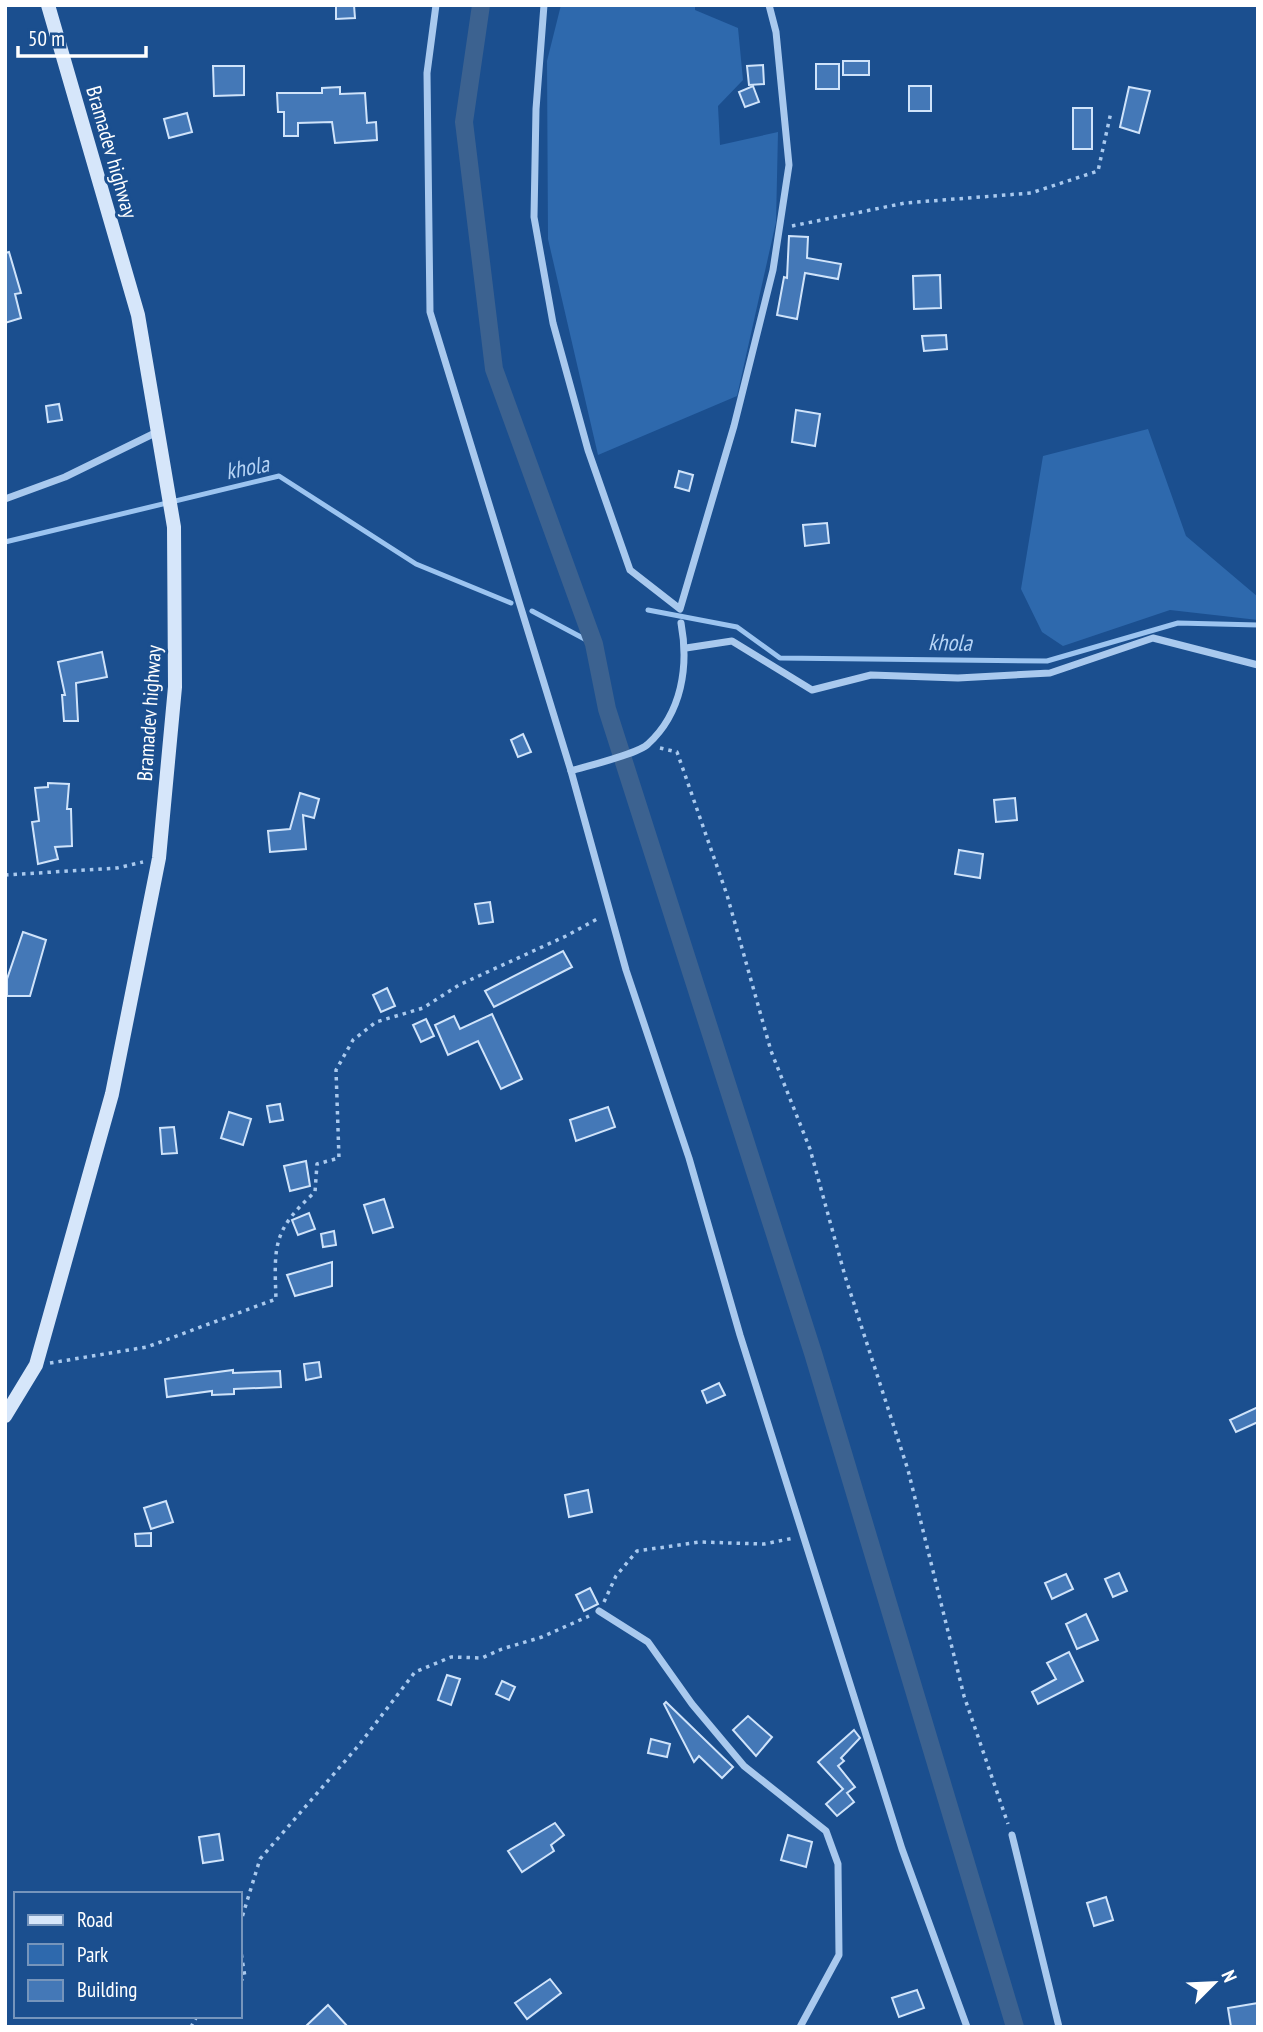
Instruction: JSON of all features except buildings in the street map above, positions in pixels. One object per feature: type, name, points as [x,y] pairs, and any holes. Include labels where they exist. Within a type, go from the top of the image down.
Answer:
[{"type":"street","name":"Bramadev highway","points":[[5,1416],[36,1365],[112,1094],[159,858],[175,687],[174,527],[138,315],[48,5]]},
{"type":"street","points":[[436,5],[427,73],[430,312],[571,771],[610,912],[689,1157],[803,1536],[902,1849],[967,2027]]},
{"type":"street","points":[[544,5],[536,109],[534,217],[553,323],[588,450],[629,570],[680,609],[734,426],[773,270],[789,165],[776,32],[769,5]]},
{"type":"street","points":[[5,499],[65,477],[157,432]]},
{"type":"street","points":[[571,771],[647,746],[679,701],[686,648],[681,623]]},
{"type":"street","points":[[686,648],[732,640],[812,690],[871,675],[958,678],[1050,673],[1153,638],[1258,665]]},
{"type":"street","points":[[599,1611],[648,1642],[692,1704],[744,1766],[826,1831],[838,1864],[839,1955],[800,2027]]},
{"type":"street","points":[[1012,1835],[1059,2027]]},
{"type":"path","points":[[779,228],[905,203],[1031,193],[1098,171],[1111,112]]},
{"type":"path","points":[[647,746],[677,752],[727,895],[771,1051],[810,1149],[845,1276],[908,1470],[964,1696],[1012,1835]]},
{"type":"path","points":[[5,875],[117,868],[159,858]]},
{"type":"path","points":[[36,1365],[98,1357],[146,1347],[276,1299],[274,1250],[289,1215],[315,1192],[317,1164],[339,1158],[336,1070],[353,1040],[376,1022],[423,1008],[459,985],[566,936],[610,912]]},
{"type":"path","points":[[242,1918],[261,1859],[359,1745],[415,1672],[451,1657],[482,1658],[502,1648],[542,1637],[599,1611],[616,1576],[637,1550],[700,1542],[764,1544],[803,1536]]},
{"type":"path","points":[[242,1958],[245,1977],[242,1979]]},
{"type":"green space","points":[[561,5],[695,5],[695,10],[738,28],[743,80],[718,106],[720,145],[778,132],[776,222],[737,396],[598,455],[548,239],[547,61]]},
{"type":"green space","points":[[1148,429],[1186,536],[1258,597],[1258,620],[1170,610],[1063,646],[1042,632],[1021,589],[1043,456]]},
{"type":"waterway","points":[[481,5],[464,122],[494,369],[594,644],[607,709],[813,1353],[1015,2027]]},
{"type":"waterway","name":"khola","points":[[5,542],[279,476],[416,564],[511,603]]},
{"type":"waterway","name":"khola","points":[[648,610],[737,627],[780,658],[1047,661],[1178,623],[1258,625]]},
{"type":"waterway","name":"khola","points":[[532,611],[594,644]]}]
